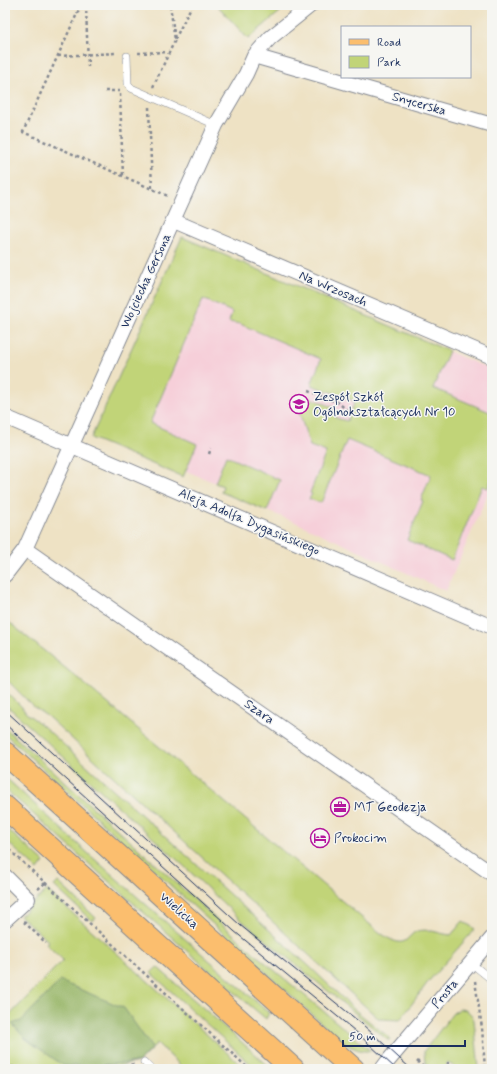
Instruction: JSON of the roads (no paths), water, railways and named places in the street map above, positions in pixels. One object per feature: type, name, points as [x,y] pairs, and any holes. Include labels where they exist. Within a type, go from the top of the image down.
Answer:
[{"type":"main road","name":"Wielicka","points":[[5,753],[353,1069]]},
{"type":"main road","points":[[5,807],[292,1069]]},
{"type":"street","name":"Wojciecha Gersona","points":[[5,575],[25,549],[216,125],[246,74],[254,56],[270,38],[311,5]]},
{"type":"street","name":"Snycerska","points":[[254,56],[492,125]]},
{"type":"street","name":"Na Wrzosach","points":[[174,221],[492,358]]},
{"type":"street","name":"Aleja Adolfa Dygasińskiego","points":[[5,417],[492,628]]},
{"type":"street","name":"Szara","points":[[25,549],[492,874]]},
{"type":"street","points":[[5,876],[28,899],[5,920]]},
{"type":"street","name":"Prosta","points":[[382,1069],[492,938]]},
{"type":"lane","points":[[130,54],[128,84],[130,88],[216,125]]},
{"type":"lane","points":[[471,962],[492,980]]},
{"type":"lane","points":[[144,1062],[151,1069]]},
{"type":"tram line","points":[[5,710],[240,925],[362,1024],[411,1069]]},
{"type":"tram line","points":[[5,724],[234,931],[355,1031],[396,1069]]},
{"type":"place","name":"Zespół Szkół Ogólnokształcących Nr 10","points":[[299,404]]},
{"type":"place","name":"MT Geodezja","points":[[340,807]]},
{"type":"place","name":"Prokocim","points":[[320,838]]}]
